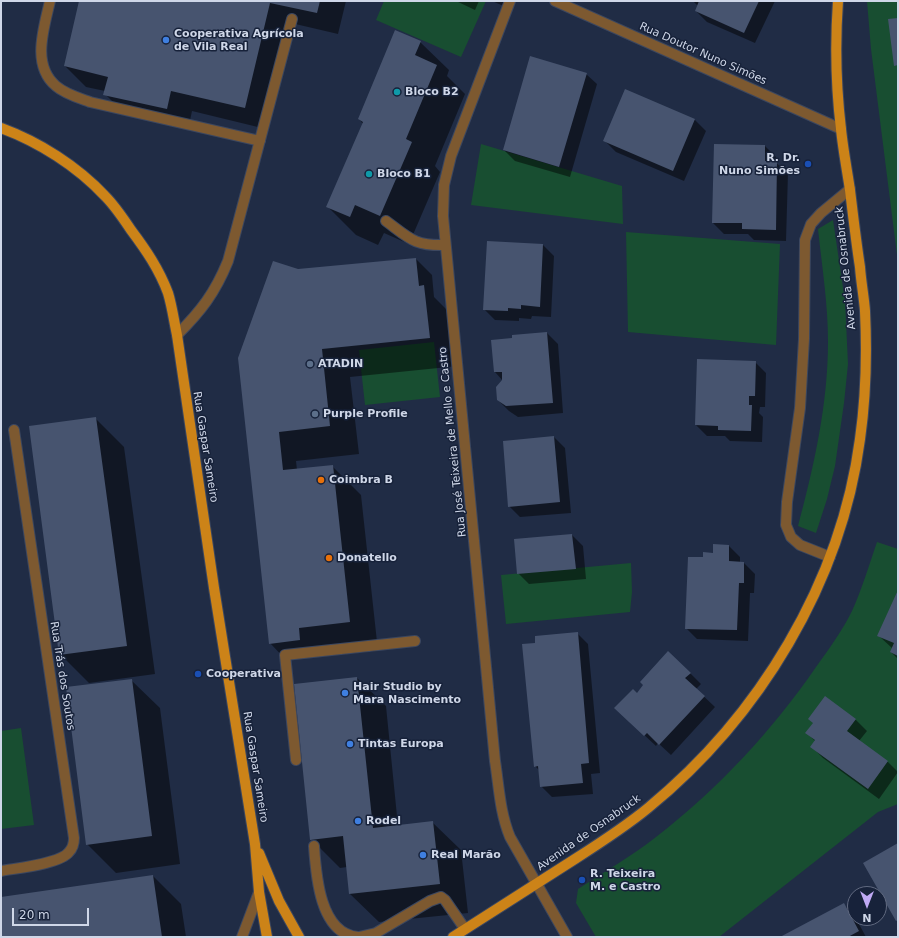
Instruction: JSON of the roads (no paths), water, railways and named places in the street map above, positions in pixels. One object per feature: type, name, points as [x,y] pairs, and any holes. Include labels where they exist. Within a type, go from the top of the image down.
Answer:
[{"type":"main road","name":"Avenida de Osnabruck","points":[[453,937],[619,830],[669,790],[712,748],[750,701],[788,644],[830,557],[847,504],[854,472],[860,440],[865,386],[865,308],[841,129],[836,46],[838,1]]},
{"type":"main road","name":"Rua Gaspar Sameiro","points":[[1,128],[19,134],[35,143],[73,167],[90,180],[114,206],[155,263],[168,295],[177,335],[213,580],[255,844]]},
{"type":"main road","points":[[255,844],[259,892],[267,937]]},
{"type":"main road","points":[[255,844],[279,901],[299,937]]},
{"type":"street","points":[[50,1],[43,33],[41,56],[48,78],[56,87],[90,102],[260,141]]},
{"type":"street","name":"Rua José Teixeira de Mello e Castro","points":[[510,1],[451,156],[444,185],[443,200],[445,245],[466,444],[494,754],[502,811],[510,837],[567,937]]},
{"type":"street","name":"Rua Doutor Nuno Simões","points":[[556,1],[841,129]]},
{"type":"street","points":[[177,335],[209,299],[223,274],[228,261],[292,19]]},
{"type":"street","points":[[830,557],[800,545],[791,537],[786,525],[787,502],[800,408],[804,339],[806,240],[811,224],[821,213],[850,189]]},
{"type":"street","points":[[386,221],[409,238],[421,244],[428,246],[445,245]]},
{"type":"street","name":"Rua Trás dos Soutos","points":[[1,871],[63,858],[72,849],[74,838],[14,430]]},
{"type":"street","points":[[296,760],[285,655],[415,641]]},
{"type":"street","points":[[314,846],[324,905],[329,917],[337,929],[342,933],[359,937],[376,933],[430,901],[440,897],[445,900],[465,929]]},
{"type":"street","points":[[242,937],[259,892]]},
{"type":"place","name":"Cooperativa Agrícola de Vila Real","points":[[166,40]]},
{"type":"place","name":"Bloco B2","points":[[397,92]]},
{"type":"place","name":"R. Dr. Nuno Simões","points":[[808,164]]},
{"type":"place","name":"Bloco B1","points":[[369,174]]},
{"type":"place","name":"ATADIN","points":[[310,364]]},
{"type":"place","name":"Purple Profile","points":[[315,414]]},
{"type":"place","name":"Coimbra B","points":[[321,480]]},
{"type":"place","name":"Donatello","points":[[329,558]]},
{"type":"place","name":"Cooperativa","points":[[198,674]]},
{"type":"place","name":"Hair Studio by Mara Nascimento","points":[[345,693]]},
{"type":"place","name":"Tintas Europa","points":[[350,744]]},
{"type":"place","name":"Rodel","points":[[358,821]]},
{"type":"place","name":"Real Marão","points":[[423,855]]},
{"type":"place","name":"R. Teixeira M. e Castro","points":[[582,880]]}]
